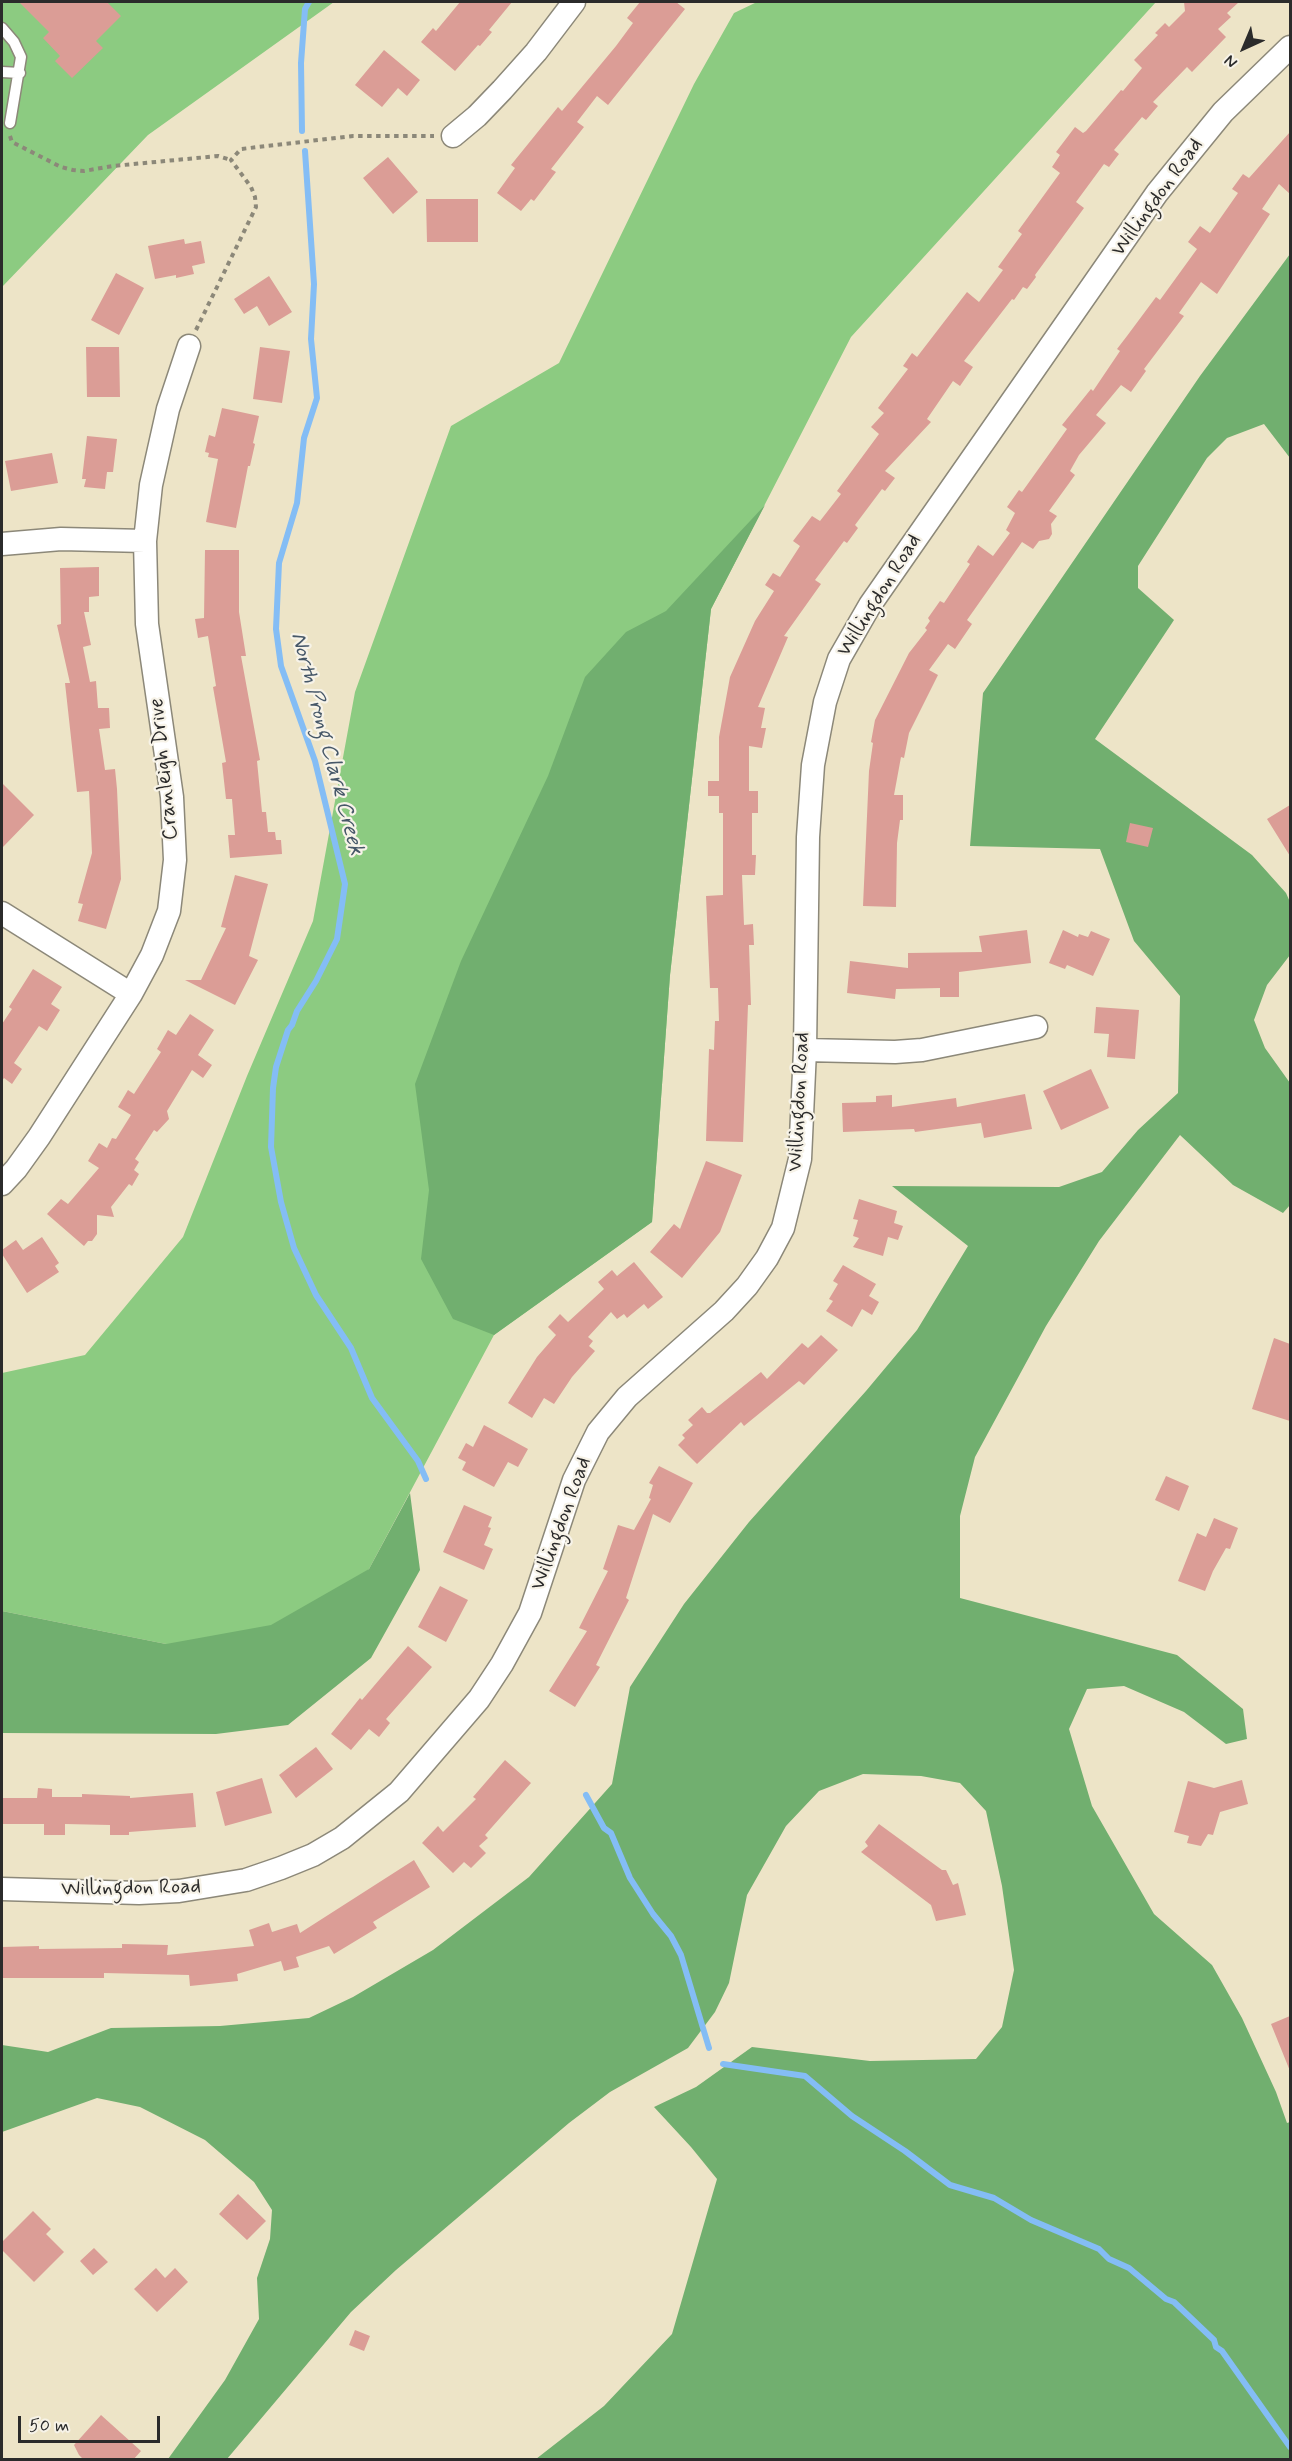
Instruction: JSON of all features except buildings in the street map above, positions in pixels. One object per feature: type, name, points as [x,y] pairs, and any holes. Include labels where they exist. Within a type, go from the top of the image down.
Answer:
[{"type":"street","points":[[453,136],[477,116],[502,90],[536,52],[574,2]]},
{"type":"street","name":"Willingdon Road","points":[[2,1888],[139,1893],[179,1891],[246,1880],[313,1855],[351,1831],[399,1792],[458,1726],[502,1664],[530,1613],[574,1480],[598,1432],[627,1397],[724,1311],[747,1286],[767,1258],[783,1228],[800,1159],[805,1050],[808,837],[813,765],[825,702],[839,659],[870,605],[1157,194],[1223,112],[1288,54]]},
{"type":"street","name":"Cranleigh Drive","points":[[2,1184],[39,1137],[131,994],[152,955],[169,911],[175,860],[172,797],[147,624],[145,541],[151,485],[168,409],[189,346]]},
{"type":"street","points":[[2,544],[15,541],[61,539],[145,541]]},
{"type":"street","points":[[2,913],[131,994]]},
{"type":"street","points":[[805,1050],[895,1052],[922,1050],[1036,1027]]},
{"type":"lane","points":[[2,28],[14,42],[21,57],[20,74],[10,123]]},
{"type":"lane","points":[[2,72],[20,74]]},
{"type":"path","points":[[10,123],[12,142],[61,167],[73,170],[84,171],[112,166],[218,156],[231,160],[251,187],[256,207],[189,346]]},
{"type":"path","points":[[231,160],[241,149],[255,146],[353,136],[453,136]]},
{"type":"green space","points":[[2,2],[334,2],[148,135],[2,287]]},
{"type":"green space","points":[[757,2],[1156,2],[851,337],[711,609],[670,975],[652,1222],[494,1335],[369,1569],[279,1660],[166,1644],[2,1611],[2,1373],[85,1355],[183,1237],[247,1076],[313,921],[355,692],[451,426],[559,363],[694,84],[734,13]]},
{"type":"green space","points":[[1290,254],[1290,458],[1264,424],[1227,438],[1207,458],[1138,566],[1138,588],[1174,620],[1095,739],[1252,855],[1286,893],[1290,902],[1290,955],[1267,985],[1254,1020],[1265,1048],[1290,1083],[1290,1205],[1283,1213],[1233,1185],[1180,1135],[1099,1241],[1046,1326],[975,1457],[960,1516],[960,1598],[1177,1655],[1243,1709],[1247,1739],[1226,1744],[1184,1712],[1124,1686],[1087,1689],[1069,1729],[1092,1806],[1154,1914],[1212,1965],[1242,2018],[1276,2092],[1287,2123],[1290,2122],[1290,2459],[536,2459],[604,2406],[672,2334],[717,2179],[654,2107],[696,2087],[752,2047],[870,2061],[976,2059],[1002,2027],[1014,1970],[1002,1886],[986,1811],[960,1783],[921,1776],[863,1774],[819,1791],[786,1826],[747,1895],[729,1983],[715,2012],[688,2048],[610,2092],[569,2123],[396,2270],[351,2312],[227,2459],[168,2459],[225,2380],[259,2319],[257,2278],[270,2239],[272,2210],[254,2182],[205,2140],[140,2107],[97,2098],[2,2132],[2,2045],[48,2052],[111,2028],[220,2026],[309,2018],[353,1997],[433,1950],[529,1877],[612,1784],[630,1687],[684,1604],[749,1522],[917,1330],[968,1246],[892,1186],[1059,1187],[1102,1172],[1138,1130],[1178,1093],[1180,996],[1134,941],[1100,849],[970,846],[983,693],[1200,376]]},
{"type":"green space","points":[[765,505],[711,609],[670,975],[652,1222],[494,1335],[453,1319],[421,1259],[429,1190],[415,1084],[461,961],[548,776],[585,677],[626,632],[666,611]]},
{"type":"green space","points":[[410,1493],[420,1570],[371,1658],[288,1725],[216,1734],[2,1733],[2,1611],[166,1644],[271,1625],[369,1569]]},
{"type":"waterway","name":"North Prong Clark Creek","points":[[302,131],[301,63],[305,9],[309,2]]},
{"type":"waterway","name":"North Prong Clark Creek","points":[[305,151],[314,284],[311,339],[317,398],[304,438],[297,503],[279,563],[276,629],[281,666],[315,761],[345,884],[337,939],[316,981],[297,1011],[276,1067],[271,1147],[281,1202],[294,1248],[316,1295],[351,1348],[372,1398],[418,1461],[426,1479]]},
{"type":"waterway","name":"North Prong Clark Creek","points":[[586,1795],[604,1828],[611,1833],[630,1878],[653,1914],[671,1936],[681,1955],[709,2048]]},
{"type":"waterway","name":"North Prong Clark Creek","points":[[723,2064],[805,2076],[852,2116],[905,2151],[950,2185],[994,2198],[1031,2220],[1099,2249],[1109,2259],[1129,2268],[1166,2299],[1174,2302],[1214,2340],[1216,2347],[1222,2351],[1290,2447]]}]
